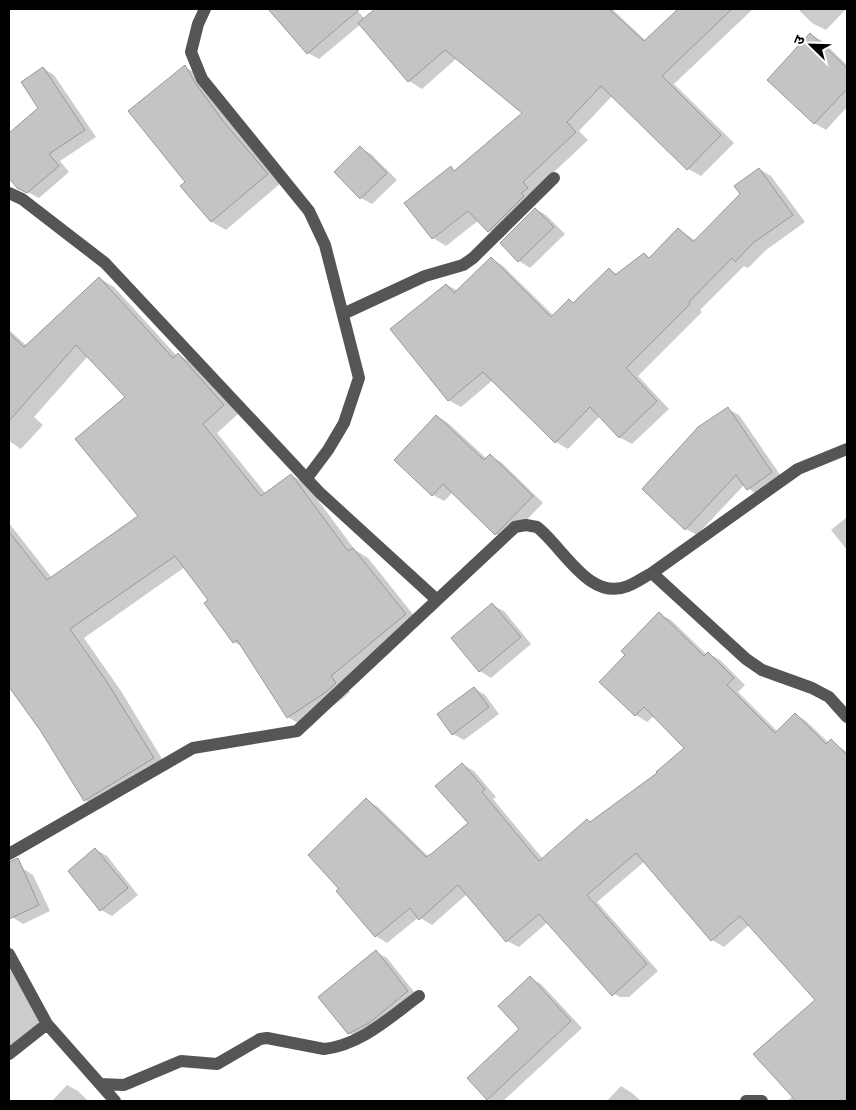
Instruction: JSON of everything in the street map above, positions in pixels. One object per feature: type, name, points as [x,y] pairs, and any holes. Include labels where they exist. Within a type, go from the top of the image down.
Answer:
[{"type":"street","points":[[205,9],[198,24],[191,52],[202,79],[309,211],[325,245],[358,378],[344,423],[306,478]]},
{"type":"street","points":[[343,314],[425,276],[463,265],[473,258],[554,178]]},
{"type":"street","points":[[9,193],[22,199],[105,263],[306,478],[437,600]]},
{"type":"street","points":[[9,854],[193,748],[297,732],[501,538],[515,527],[526,524],[537,527],[585,576],[600,586],[612,589],[628,586],[652,573],[798,469],[847,449]]},
{"type":"street","points":[[652,573],[746,659],[762,670],[812,688],[829,697],[847,718]]},
{"type":"street","points":[[9,954],[46,1024],[115,1101]]},
{"type":"street","points":[[100,1084],[124,1085],[181,1061],[216,1064],[267,1038],[324,1049],[341,1046],[358,1040],[419,996]]},
{"type":"street","points":[[9,1054],[46,1024]]},
{"type":"street","points":[[746,1101],[762,1101]]},
{"type":"building","points":[[268,9],[360,9],[307,54]]},
{"type":"building","points":[[375,9],[609,9],[644,41],[678,9],[732,9],[662,76],[721,135],[687,170],[601,86],[567,122],[576,132],[523,182],[528,188],[521,193],[524,196],[488,232],[468,211],[432,239],[404,203],[451,166],[454,171],[522,113],[445,50],[408,82],[358,23]]},
{"type":"building","points":[[810,33],[847,68],[847,89],[814,124],[767,80]]},
{"type":"building","points":[[185,65],[196,84],[223,121],[268,174],[211,222],[180,186],[185,182],[128,111]]},
{"type":"building","points":[[43,67],[85,130],[49,154],[59,166],[27,193],[17,188],[9,178],[9,133],[38,108],[21,82]]},
{"type":"building","points":[[360,146],[387,173],[360,199],[334,172]]},
{"type":"building","points":[[759,168],[793,215],[753,243],[735,262],[732,258],[689,302],[690,304],[626,368],[657,401],[619,438],[590,407],[555,443],[483,372],[448,401],[390,329],[446,284],[454,293],[491,257],[551,317],[569,299],[573,303],[609,268],[615,275],[644,253],[649,258],[678,228],[693,242],[740,194],[734,186]]},
{"type":"building","points":[[535,208],[554,227],[518,262],[500,243]]},
{"type":"building","points":[[99,277],[173,358],[178,353],[224,405],[203,424],[261,496],[291,474],[348,551],[353,548],[406,614],[331,676],[336,683],[326,692],[287,718],[237,640],[233,643],[204,603],[208,600],[175,556],[70,629],[107,682],[154,758],[84,801],[40,730],[9,687],[9,532],[47,580],[138,516],[75,439],[125,397],[76,345],[9,421],[9,333],[24,347]]},
{"type":"building","points":[[728,407],[772,472],[747,490],[736,475],[685,530],[642,489],[698,427]]},
{"type":"building","points":[[436,415],[484,460],[490,454],[533,496],[495,535],[443,484],[432,496],[394,460]]},
{"type":"building","points":[[492,603],[521,637],[479,672],[451,638]]},
{"type":"building","points":[[659,612],[704,656],[708,652],[734,678],[727,685],[775,733],[795,713],[826,744],[831,739],[847,755],[847,1101],[796,1101],[753,1054],[815,1000],[740,916],[711,941],[636,853],[587,895],[647,964],[612,996],[539,914],[506,942],[458,885],[419,920],[410,908],[375,937],[336,891],[339,889],[308,855],[366,798],[426,857],[468,823],[435,786],[462,763],[485,789],[482,792],[539,861],[587,819],[590,822],[657,773],[684,748],[644,707],[635,716],[599,682],[625,655],[621,651]]},
{"type":"building","points":[[474,687],[489,707],[452,735],[437,714]]},
{"type":"building","points":[[95,848],[128,888],[100,911],[68,871]]},
{"type":"building","points":[[18,858],[39,905],[9,919],[9,862]]},
{"type":"building","points":[[376,950],[408,991],[369,1023],[348,1034],[318,997]]},
{"type":"building","points":[[530,976],[571,1021],[487,1100],[467,1078],[519,1029],[498,1006]]}]
